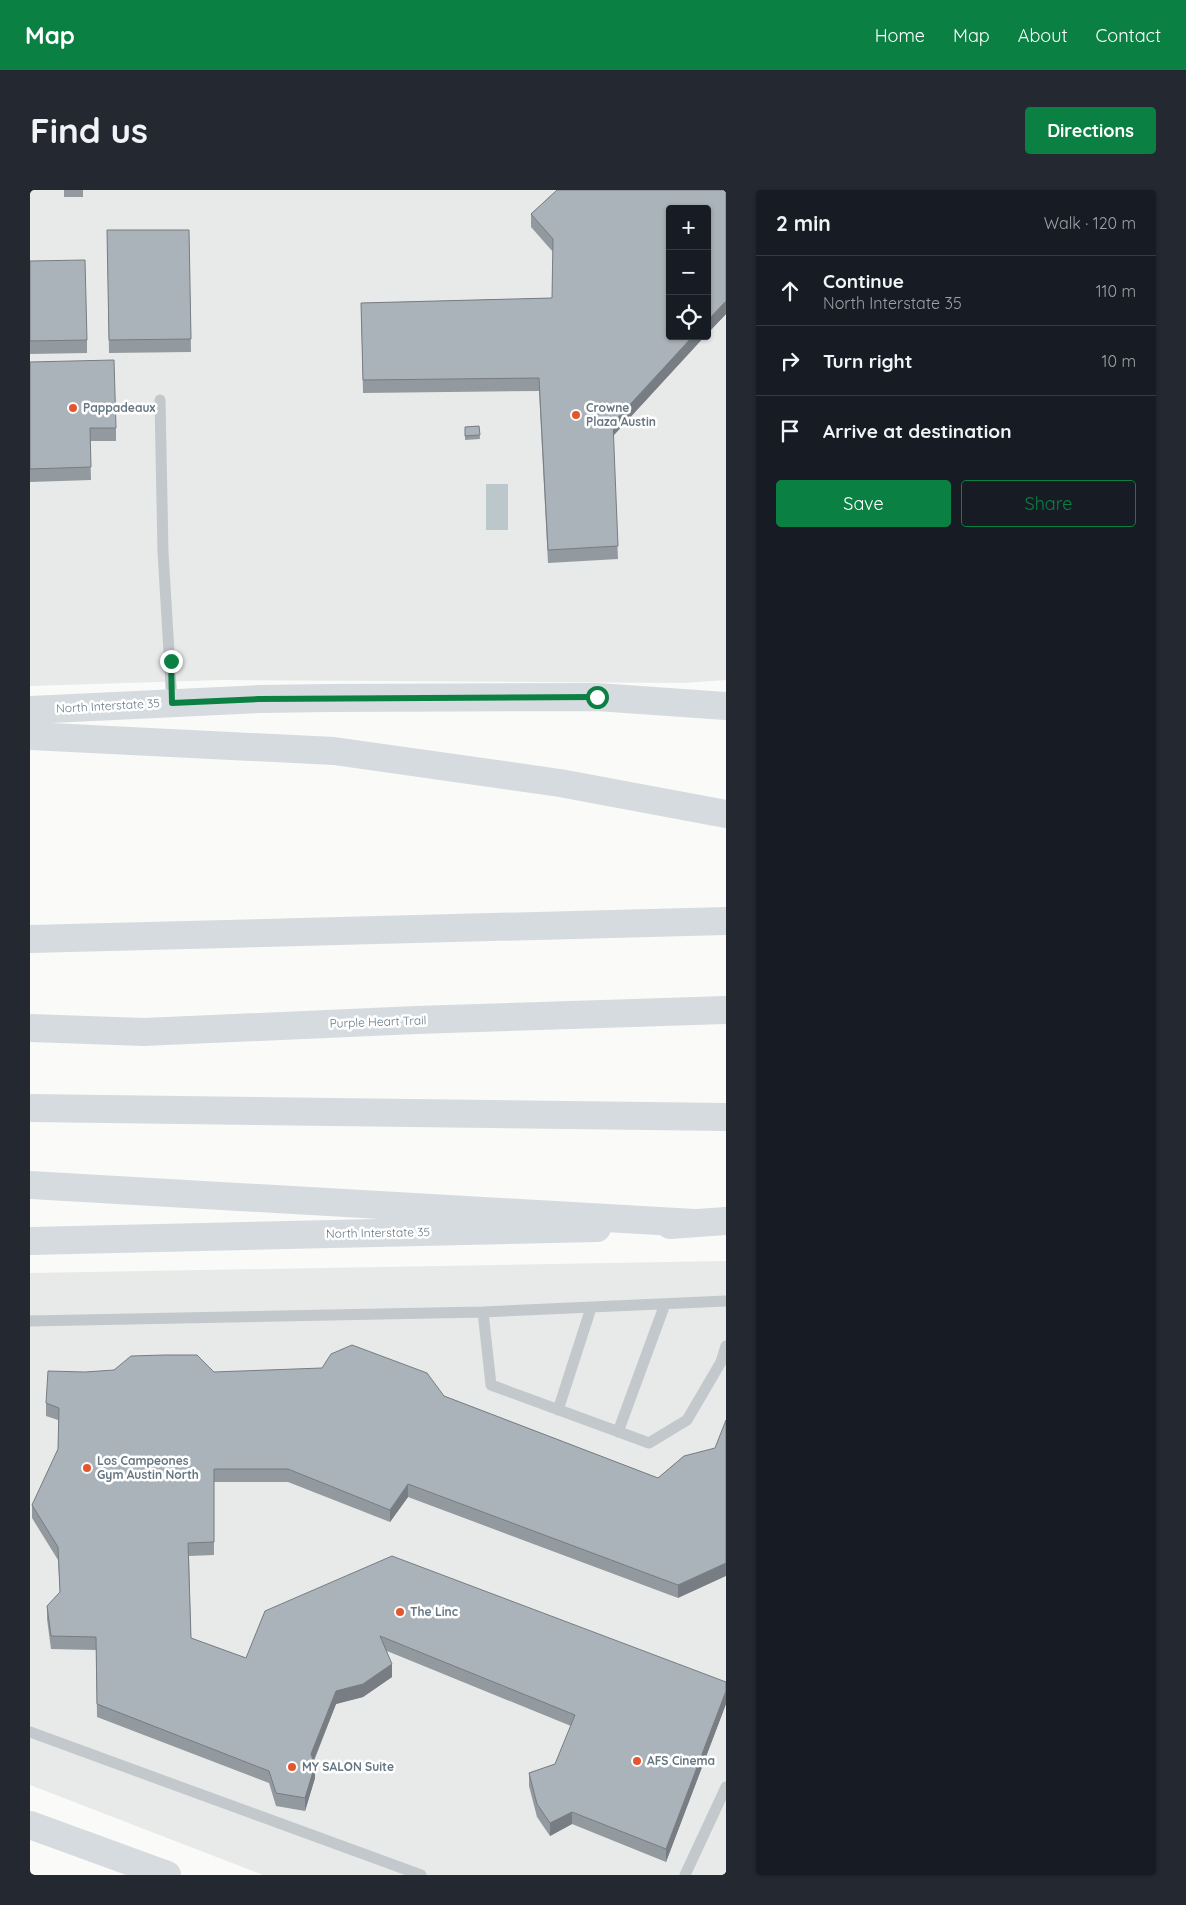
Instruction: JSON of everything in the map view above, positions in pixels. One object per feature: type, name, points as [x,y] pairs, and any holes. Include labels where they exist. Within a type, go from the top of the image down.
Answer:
[{"type":"main road","name":"North Interstate 35","points":[[30,710],[268,699],[597,697],[726,706]]},
{"type":"main road","points":[[30,736],[334,751],[560,783],[726,814]]},
{"type":"main road","points":[[30,939],[726,921]]},
{"type":"main road","name":"Purple Heart Trail","points":[[30,1028],[144,1032],[416,1020],[726,1010]]},
{"type":"main road","points":[[30,1042],[144,1032]]},
{"type":"main road","points":[[30,1108],[726,1117]]},
{"type":"main road","points":[[30,1185],[694,1223]]},
{"type":"main road","name":"North Interstate 35","points":[[30,1241],[601,1228],[726,1221]]},
{"type":"main road","points":[[30,1825],[167,1875]]},
{"type":"lane","points":[[160,400],[163,552],[172,703]]},
{"type":"lane","points":[[30,1321],[483,1312],[726,1302]]},
{"type":"lane","points":[[618,1432],[665,1304]]},
{"type":"lane","points":[[558,1410],[590,1308]]},
{"type":"lane","points":[[483,1312],[491,1386],[649,1443],[687,1420],[722,1362],[726,1346]]},
{"type":"lane","points":[[30,1732],[421,1875]]},
{"type":"lane","points":[[685,1875],[726,1788]]},
{"type":"shaded area","points":[[30,190],[726,190],[726,680],[684,683],[221,680],[30,686]]},
{"type":"shaded area","points":[[486,484],[508,484],[508,530],[486,530]]},
{"type":"shaded area","points":[[726,1261],[726,1875],[263,1875],[30,1785],[30,1273]]},
{"type":"building","points":[[557,190],[726,190],[726,301],[711,317],[711,205],[666,205],[666,340],[689,340],[613,423],[618,546],[548,550],[539,378],[363,380],[361,303],[552,298],[553,239],[531,214]]},
{"type":"building","points":[[107,230],[189,230],[191,339],[109,340]]},
{"type":"building","points":[[85,260],[87,340],[30,341],[30,261]]},
{"type":"building","name":"Pappadeaux","points":[[114,360],[116,428],[90,428],[91,467],[30,469],[30,362]]},
{"type":"building","points":[[479,426],[480,435],[465,436],[465,427]]},
{"type":"building","name":"The Linc","points":[[352,1345],[427,1373],[444,1396],[658,1478],[684,1456],[715,1448],[726,1420],[726,1563],[678,1585],[408,1484],[390,1510],[288,1469],[214,1469],[214,1542],[188,1543],[191,1638],[246,1658],[265,1611],[392,1556],[726,1682],[726,1691],[666,1849],[572,1812],[550,1823],[537,1804],[529,1773],[555,1764],[575,1715],[380,1636],[392,1664],[363,1684],[336,1691],[311,1754],[315,1765],[305,1798],[276,1793],[269,1771],[97,1704],[96,1637],[51,1636],[47,1606],[60,1592],[58,1547],[32,1505],[58,1449],[59,1408],[46,1403],[48,1371],[85,1372],[114,1370],[131,1356],[164,1355],[197,1355],[214,1372],[322,1368],[331,1354]]},
{"type":"place","name":"Pappadeaux","points":[[73,408]]},
{"type":"place","name":"Crowne Plaza Austin","points":[[576,415]]},
{"type":"place","name":"Los Campeones Gym Austin North","points":[[87,1468]]},
{"type":"place","name":"The Linc","points":[[400,1612]]},
{"type":"place","name":"AFS Cinema","points":[[637,1761]]},
{"type":"place","name":"MY SALON Suite","points":[[292,1767]]},
{"type":"route","points":[[171,661],[172,703],[259,699],[597,697]]}]
